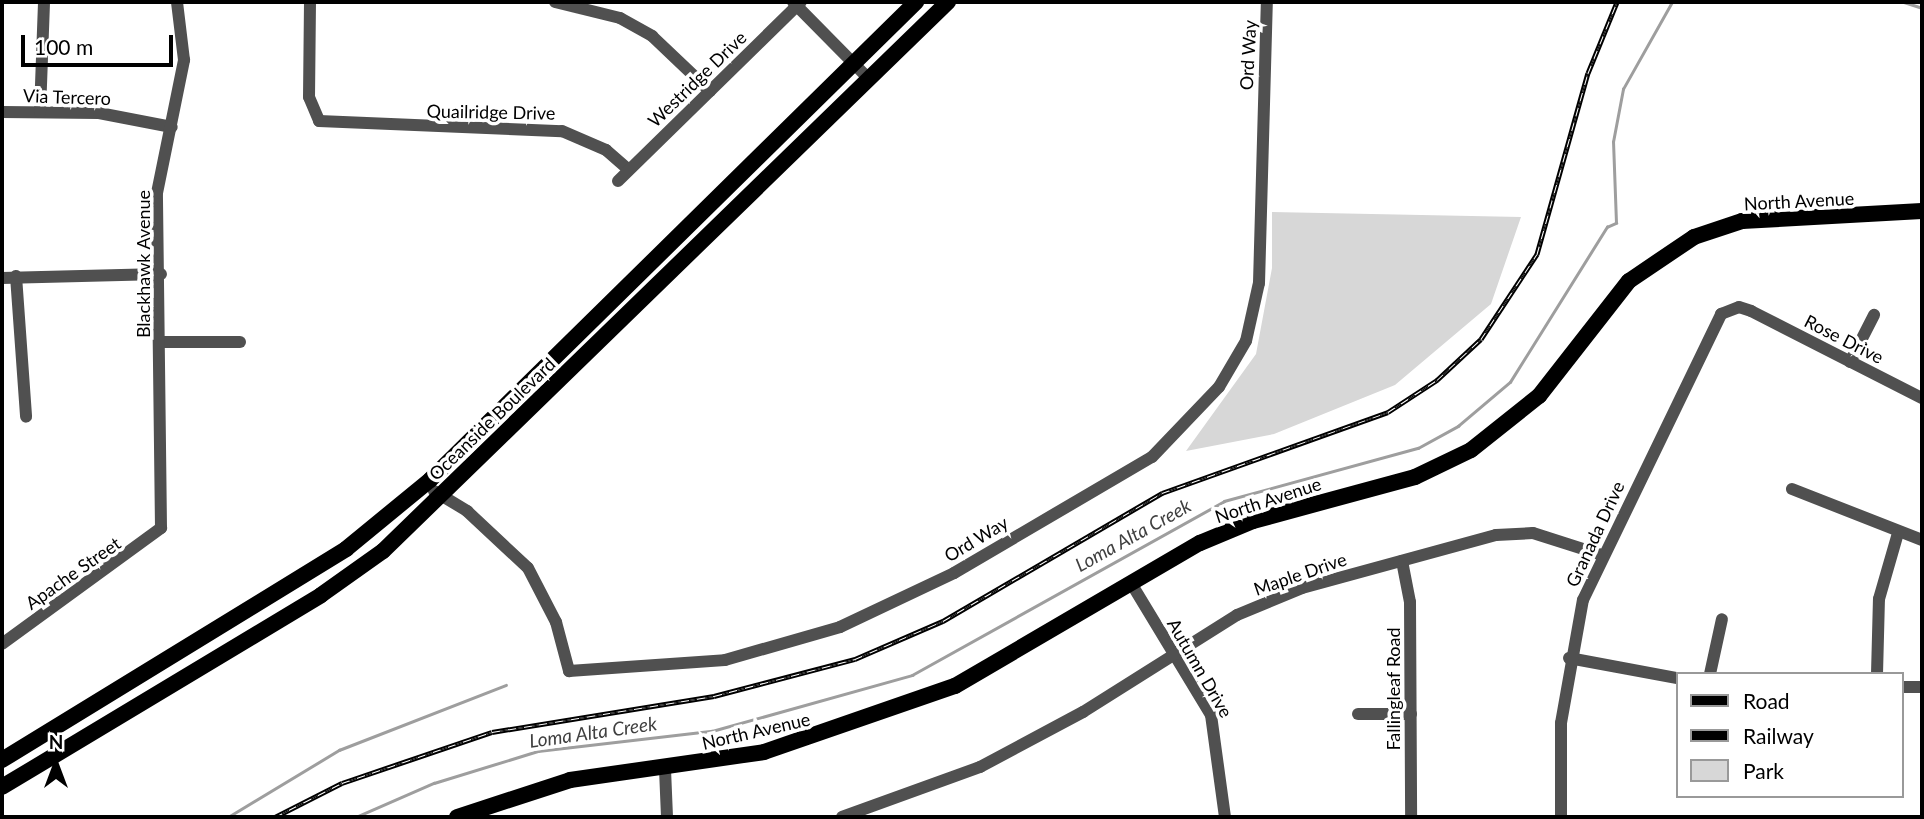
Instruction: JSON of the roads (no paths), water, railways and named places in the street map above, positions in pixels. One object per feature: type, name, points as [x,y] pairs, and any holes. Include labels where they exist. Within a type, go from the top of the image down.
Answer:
[{"type":"main road","name":"Oceanside Boulevard","points":[[2,760],[346,549],[425,484],[916,2]]},
{"type":"main road","name":"Oceanside Boulevard","points":[[2,787],[321,595],[383,551],[948,2]]},
{"type":"main road","name":"North Avenue","points":[[457,817],[570,780],[665,769],[847,729],[955,687],[1131,583],[1252,522],[1415,477],[1471,450],[1539,396],[1629,281],[1694,237],[1742,221],[1922,211]]},
{"type":"street","points":[[40,112],[44,2]]},
{"type":"street","name":"Blackhawk Avenue","points":[[161,528],[161,274],[157,193],[184,60],[177,2]]},
{"type":"street","name":"Quailridge Drive","points":[[310,2],[311,110],[319,121],[340,126],[562,131],[607,150],[629,170]]},
{"type":"street","points":[[555,2],[620,18],[652,36],[710,90]]},
{"type":"street","name":"Ord Way","points":[[425,484],[467,511],[528,568],[556,622],[569,671],[670,668],[840,627],[954,573],[1152,457],[1219,387],[1252,320],[1259,283],[1267,2]]},
{"type":"street","points":[[797,3],[869,79]]},
{"type":"street","name":"Westridge Drive","points":[[618,181],[797,3]]},
{"type":"street","name":"Via Tercero","points":[[2,113],[99,113],[172,127]]},
{"type":"street","points":[[2,278],[161,274]]},
{"type":"street","points":[[16,276],[26,417]]},
{"type":"street","name":"Rose Drive","points":[[1751,311],[1922,398]]},
{"type":"street","name":"Granada Drive","points":[[1562,817],[1569,658],[1602,555],[1721,314],[1751,311]]},
{"type":"street","points":[[1850,362],[1874,315]]},
{"type":"street","points":[[161,342],[240,342]]},
{"type":"street","points":[[1792,489],[1898,533],[1922,540]]},
{"type":"street","name":"Apache Street","points":[[2,644],[161,528]]},
{"type":"street","name":"Maple Drive","points":[[842,817],[980,767],[1271,599],[1496,535],[1533,533],[1602,555]]},
{"type":"street","points":[[1877,672],[1879,599],[1898,533]]},
{"type":"street","name":"Fallingleaf Road","points":[[1402,561],[1410,602],[1411,817]]},
{"type":"street","name":"Autumn Drive","points":[[1131,583],[1211,715],[1224,817]]},
{"type":"street","points":[[1710,672],[1722,619]]},
{"type":"street","points":[[1569,658],[1675,678]]},
{"type":"street","points":[[1903,687],[1922,687]]},
{"type":"street","points":[[1358,714],[1411,714]]},
{"type":"street","points":[[665,769],[667,817]]},
{"type":"waterway","name":"Loma Alta Creek","points":[[356,817],[434,783],[538,751],[712,731],[912,675],[1224,501],[1418,448],[1458,426],[1510,382],[1607,227],[1616,223],[1613,142],[1623,89],[1672,2]]},
{"type":"waterway","name":"Loma Alta Creek","points":[[1904,2],[1922,8]]},
{"type":"waterway","points":[[228,817],[339,750],[506,685]]},
{"type":"railway","points":[[275,817],[342,783],[492,732],[714,696],[855,659],[943,621],[1162,493],[1388,412],[1437,380],[1481,339],[1537,254],[1588,73],[1617,2]]}]
